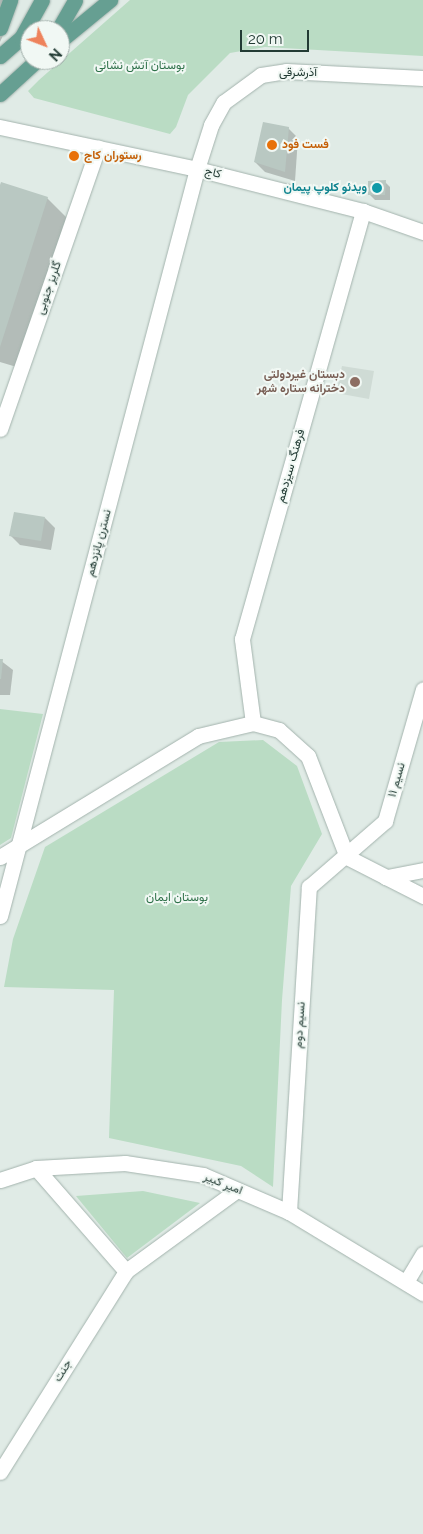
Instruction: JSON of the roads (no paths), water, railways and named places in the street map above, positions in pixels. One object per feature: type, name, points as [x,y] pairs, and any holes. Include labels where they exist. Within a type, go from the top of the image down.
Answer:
[{"type":"main road","points":[[0,28],[10,0]]},
{"type":"main road","points":[[0,56],[21,38],[42,0]]},
{"type":"main road","points":[[64,20],[75,0]]},
{"type":"main road","points":[[70,33],[110,0]]},
{"type":"main road","points":[[0,94],[26,70]]},
{"type":"street","name":"آذرشرقی","points":[[197,169],[211,125],[224,102],[261,75],[286,71],[423,78]]},
{"type":"street","name":"کاج","points":[[0,126],[197,169],[363,211],[423,232]]},
{"type":"street","name":"گلریز جنوبی","points":[[0,429],[98,148]]},
{"type":"street","name":"نسترن پانزدهم","points":[[0,916],[197,169]]},
{"type":"street","name":"فرهنگ سیزدهم","points":[[253,723],[242,639],[363,211]]},
{"type":"street","name":"نسیم ۱۱","points":[[347,857],[385,822],[423,688]]},
{"type":"street","points":[[0,857],[198,736],[253,723],[279,730],[308,756],[347,857],[423,896]]},
{"type":"street","name":"نسیم دوم","points":[[289,1212],[309,887],[347,857]]},
{"type":"street","points":[[386,877],[423,870]]},
{"type":"street","name":"امیر کبیر","points":[[0,1180],[36,1168],[125,1163],[203,1174],[289,1212],[423,1293]]},
{"type":"street","points":[[36,1168],[126,1271],[237,1190]]},
{"type":"street","points":[[406,1282],[423,1254]]},
{"type":"street","name":"جنت","points":[[0,1472],[126,1271]]},
{"type":"place","name":"فست فود","points":[[272,145]]},
{"type":"place","name":"رستوران کاج","points":[[74,156]]},
{"type":"place","name":"ویدئو کلوپ پیمان","points":[[377,188]]},
{"type":"place","name":"دبستان غیردولتی دخترانه ستاره شهر","points":[[355,382]]},
{"type":"park label","name":"بوستان آتش نشانی","points":[[140,66]]},
{"type":"park label","name":"بوستان ایمان","points":[[177,898]]}]
